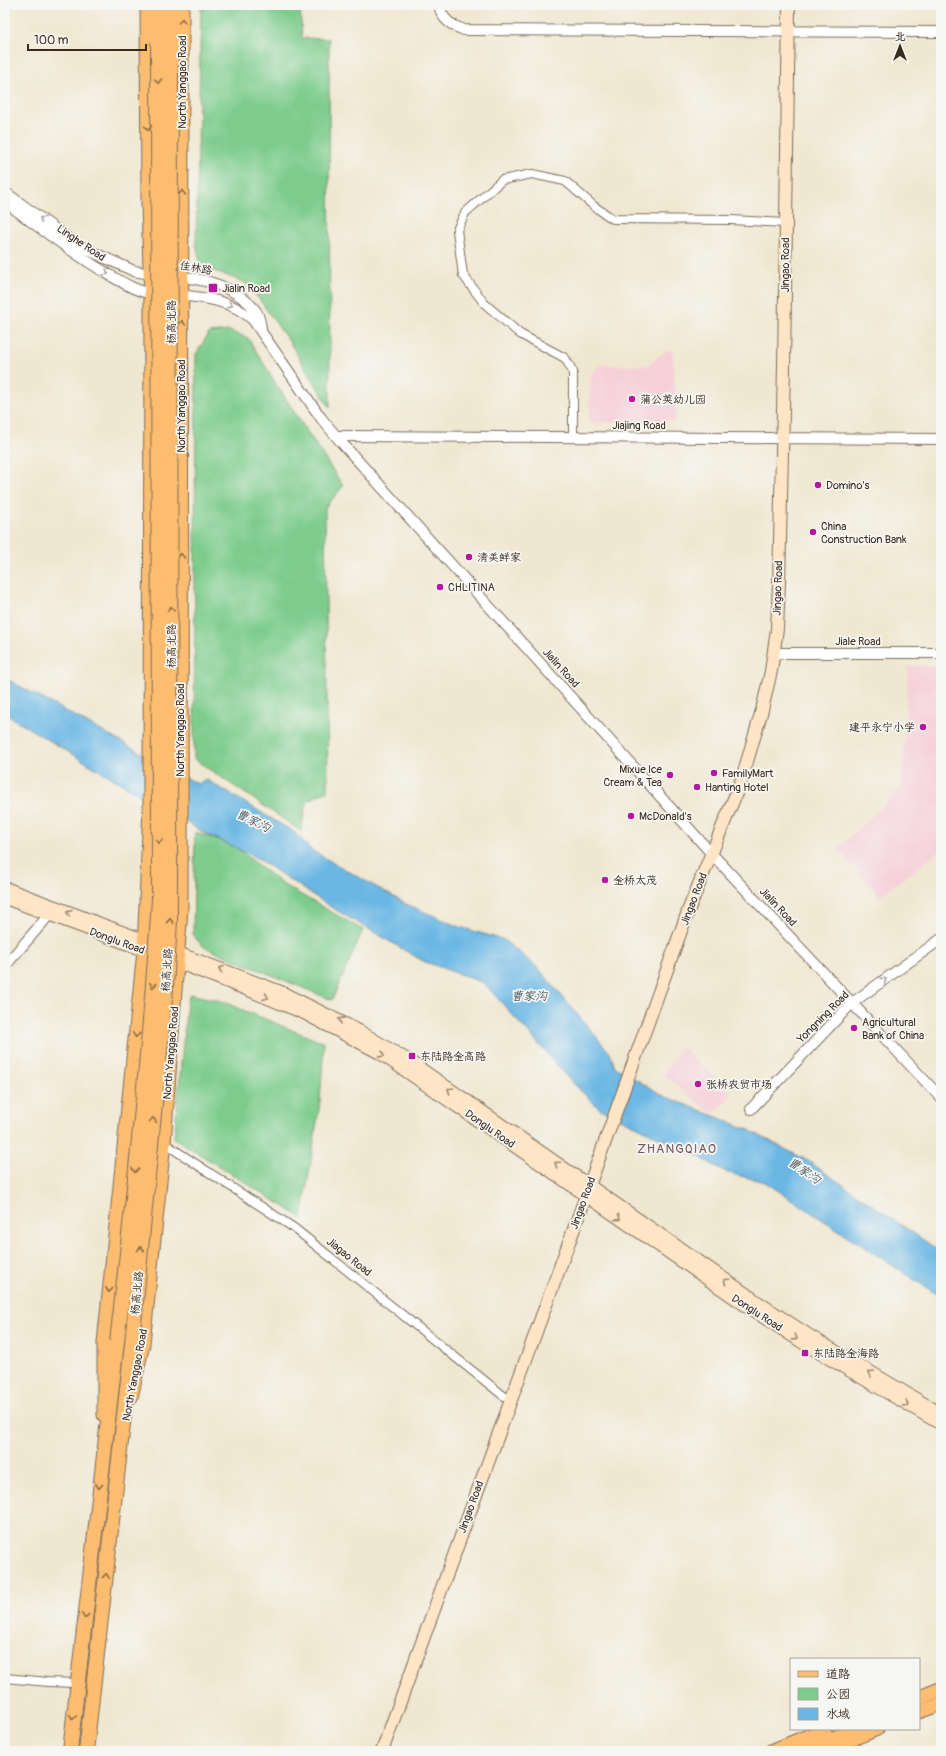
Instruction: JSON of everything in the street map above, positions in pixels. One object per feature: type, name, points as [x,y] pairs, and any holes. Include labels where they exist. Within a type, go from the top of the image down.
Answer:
[{"type":"highway","points":[[158,5],[164,43]]},
{"type":"highway","name":"North Yanggao Road","points":[[164,43],[171,5]]},
{"type":"highway","name":"杨高北路","points":[[117,1342],[128,1249],[155,969],[160,899],[164,43]]},
{"type":"highway","name":"杨高北路","points":[[132,1344],[166,988],[170,921],[164,43]]},
{"type":"highway","name":"North Yanggao Road","points":[[70,1751],[117,1342]]},
{"type":"highway","name":"North Yanggao Road","points":[[86,1751],[132,1344]]},
{"type":"highway","points":[[920,1698],[941,1689]]},
{"type":"highway","points":[[920,1706],[941,1697]]},
{"type":"highway","points":[[784,1751],[837,1730]]},
{"type":"highway","points":[[802,1751],[855,1730]]},
{"type":"main road","name":"North Yanggao Road","points":[[104,1448],[104,1343],[145,946],[150,806],[150,275],[147,5]]},
{"type":"main road","name":"North Yanggao Road","points":[[120,1450],[143,1344],[164,1143],[181,908],[182,5]]},
{"type":"main road","name":"Jingao Road","points":[[382,1751],[635,1062],[690,906],[742,779],[762,710],[774,653],[779,582],[784,367],[789,5]]},
{"type":"main road","name":"Donglu Road","points":[[5,888],[145,946]]},
{"type":"main road","name":"Donglu Road","points":[[5,898],[49,915],[178,958],[278,1001],[354,1039],[404,1069],[756,1302],[837,1353],[941,1414]]},
{"type":"main road","name":"Donglu Road","points":[[587,1191],[763,1318],[814,1350],[941,1424]]},
{"type":"main road","points":[[93,1751],[94,1684]]},
{"type":"main road","points":[[920,1693],[941,1685]]},
{"type":"main road","points":[[920,1712],[941,1704]]},
{"type":"main road","points":[[771,1751],[823,1730]]},
{"type":"main road","points":[[823,1751],[875,1730]]},
{"type":"street","points":[[439,5],[440,11],[451,25],[464,30],[941,32]]},
{"type":"street","points":[[573,437],[573,372],[565,358],[520,334],[484,303],[463,275],[457,230],[465,213],[502,180],[532,174],[565,181],[595,207],[613,219],[731,220],[785,223]]},
{"type":"street","name":"Linghe Road","points":[[5,192],[77,245],[134,271],[150,275]]},
{"type":"street","name":"Linghe Road","points":[[5,202],[38,228],[96,267],[120,281],[150,294]]},
{"type":"street","name":"佳林路","points":[[150,275],[181,277],[214,283],[239,296],[256,312],[263,332]]},
{"type":"street","name":"Jialin Road","points":[[150,294],[182,296],[231,305],[243,311],[263,332],[321,418],[339,439],[712,854],[941,1098]]},
{"type":"street","name":"Jiajing Road","points":[[339,439],[573,437],[782,440]]},
{"type":"street","name":"Jiajing Road","points":[[339,439],[941,439]]},
{"type":"street","name":"Jiale Road","points":[[774,653],[941,653]]},
{"type":"street","points":[[5,966],[49,915]]},
{"type":"street","name":"Yongning Road","points":[[751,1108],[852,1003],[941,939]]},
{"type":"street","name":"Jiagao Road","points":[[164,1143],[294,1228],[510,1401]]},
{"type":"street","points":[[5,1678],[48,1682],[77,1682]]},
{"type":"shaded area","name":"蒲公英幼儿园","points":[[667,350],[673,351],[676,421],[589,423],[590,377],[599,365],[647,366]]},
{"type":"shaded area","name":"建平永宁小学","points":[[908,666],[941,666],[941,850],[880,896],[838,849],[902,787]]},
{"type":"shaded area","name":"张桥农贸市场","points":[[681,1047],[733,1094],[712,1114],[663,1074]]},
{"type":"green space","points":[[201,5],[300,5],[302,38],[329,39],[330,408],[290,343],[259,299],[244,282],[201,266],[196,245]]},
{"type":"green space","points":[[229,331],[248,338],[278,387],[343,486],[325,508],[328,790],[307,801],[301,831],[194,759],[196,354],[209,333]]},
{"type":"green space","points":[[195,832],[233,845],[282,884],[363,930],[332,1000],[204,947],[193,936]]},
{"type":"green space","points":[[190,994],[221,1001],[324,1043],[320,1102],[302,1218],[174,1138],[187,1002]]},
{"type":"water","name":"曹家沟","points":[[5,678],[198,784],[205,779],[294,832],[311,850],[406,904],[460,927],[504,940],[539,969],[610,1053],[615,1067],[664,1096],[747,1129],[808,1161],[941,1252],[941,1297],[765,1182],[728,1173],[690,1152],[600,1109],[576,1086],[484,983],[423,961],[331,907],[257,858],[206,834],[5,714]]},
{"type":"place","name":"Jialin Road","points":[[213,288]]},
{"type":"place","name":"蒲公英幼儿园","points":[[632,399]]},
{"type":"place","name":"Domino's","points":[[818,485]]},
{"type":"place","name":"China Construction Bank","points":[[813,532]]},
{"type":"place","name":"清美鲜家","points":[[469,557]]},
{"type":"place","name":"CHLITINA","points":[[440,587]]},
{"type":"place","name":"建平永宁小学","points":[[923,727]]},
{"type":"place","name":"FamilyMart","points":[[714,773]]},
{"type":"place","name":"Mixue Ice Cream & Tea","points":[[670,775]]},
{"type":"place","name":"Hanting Hotel","points":[[697,787]]},
{"type":"place","name":"McDonald's","points":[[631,816]]},
{"type":"place","name":"金桥太茂","points":[[605,880]]},
{"type":"place","name":"Agricultural Bank of China","points":[[854,1028]]},
{"type":"place","name":"东陆路金高路","points":[[412,1056]]},
{"type":"place","name":"张桥农贸市场","points":[[698,1084]]},
{"type":"place","name":"东陆路金海路","points":[[805,1353]]},
{"type":"district","name":"ZHANGQIAO","points":[[677,1149]]}]
